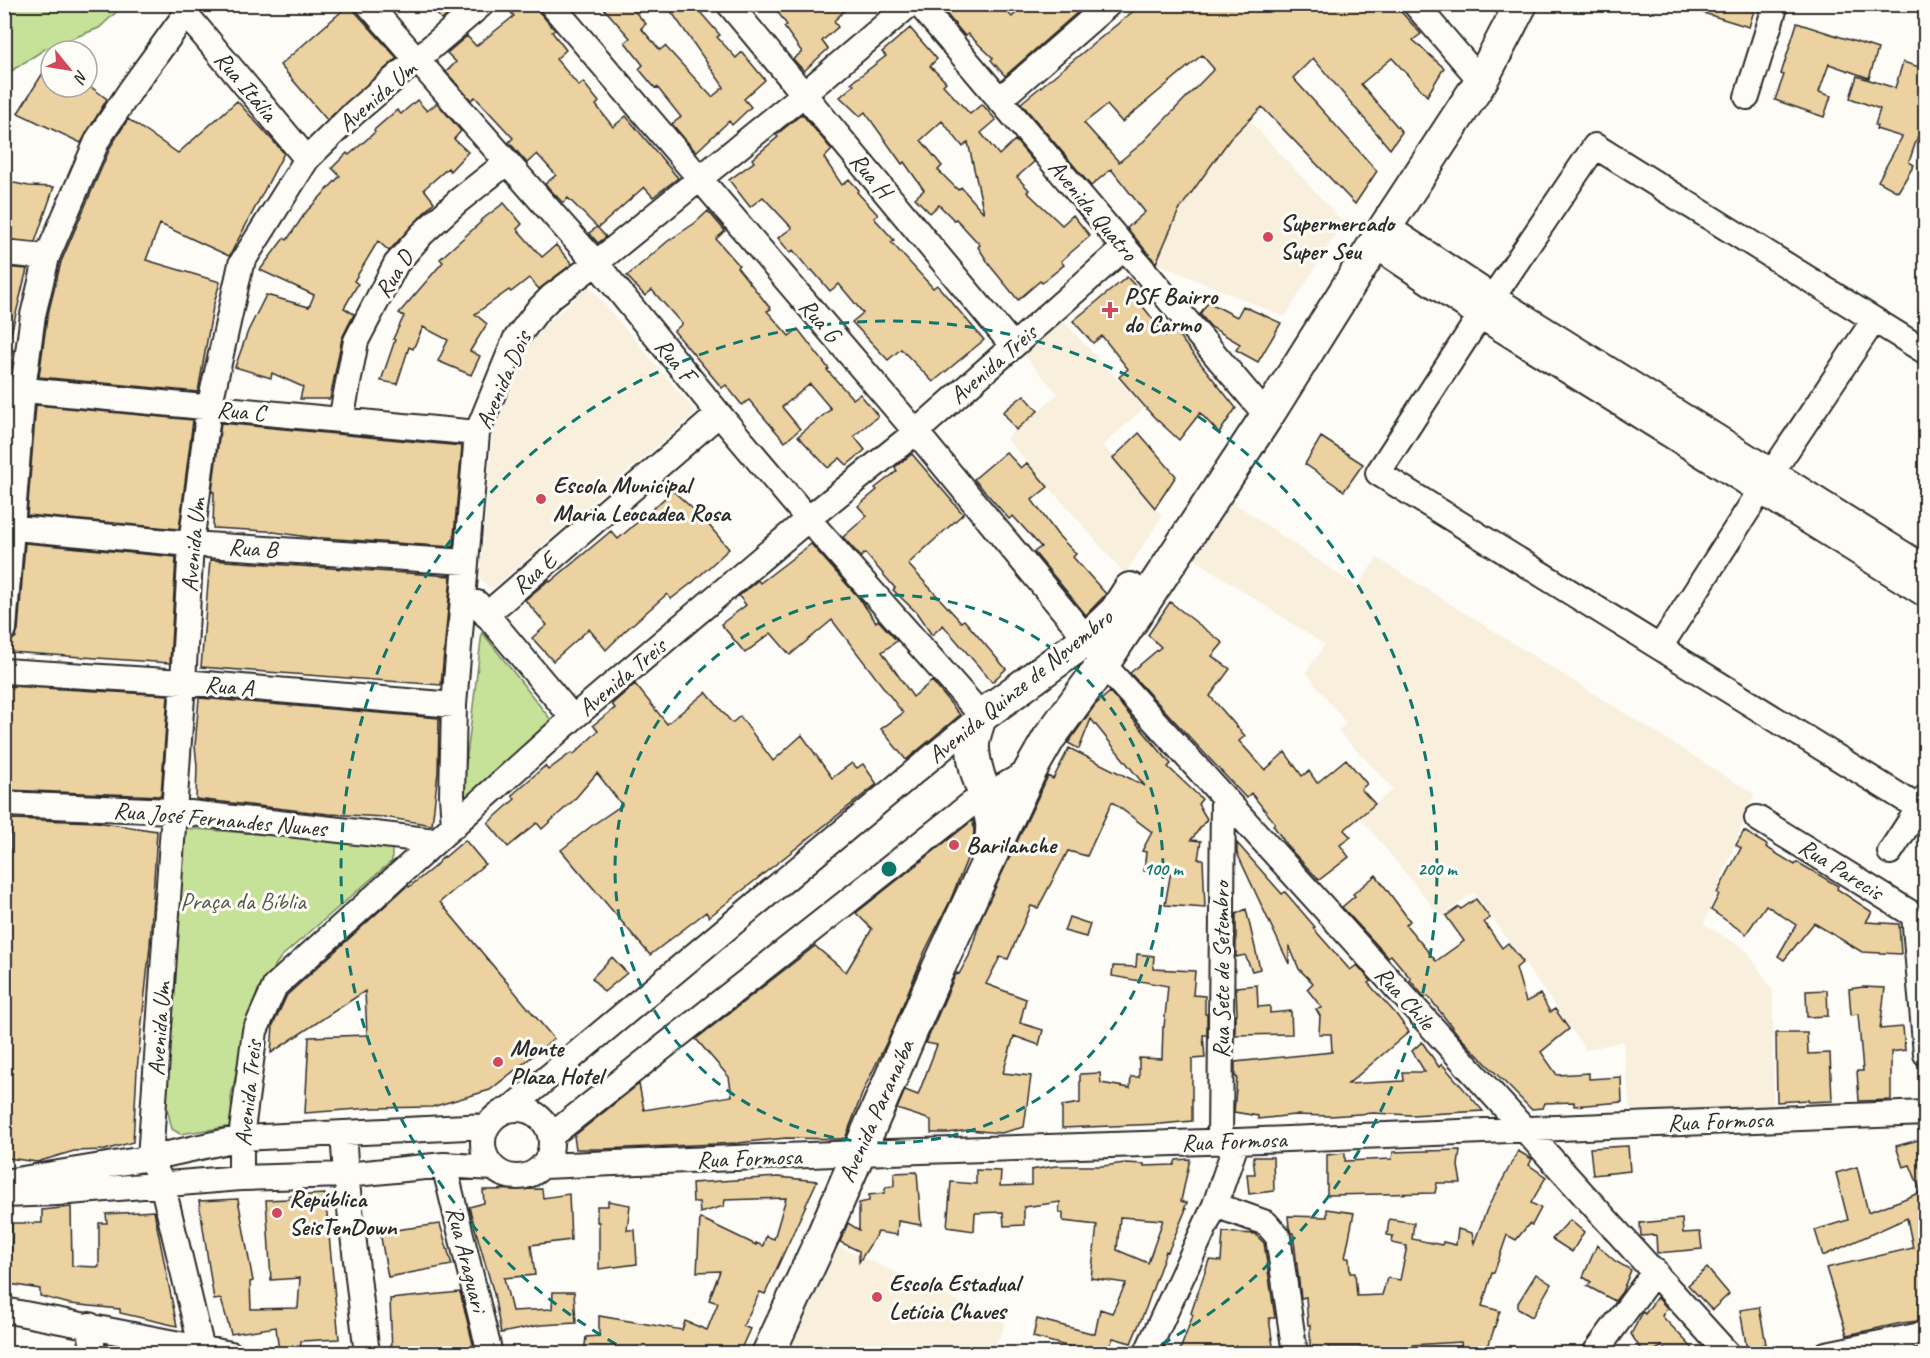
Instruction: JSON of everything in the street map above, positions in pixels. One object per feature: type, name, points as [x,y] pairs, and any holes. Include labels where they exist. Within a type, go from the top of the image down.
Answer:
[{"type":"main road","name":"Avenida Quinze de Novembro","points":[[986,869],[1030,771],[1066,713],[1116,611],[1380,235],[1474,72],[1505,4]]},
{"type":"main road","name":"Avenida Quinze de Novembro","points":[[1260,408],[1474,72],[1521,4]]},
{"type":"main road","name":"Avenida Quinze de Novembro","points":[[981,716],[1095,651]]},
{"type":"main road","points":[[981,716],[974,735],[973,749],[977,772],[992,821],[993,834],[986,869]]},
{"type":"main road","name":"Avenida Paranaíba","points":[[768,1353],[938,969],[986,869]]},
{"type":"street","name":"Rua F","points":[[368,4],[596,263],[718,414],[981,716]]},
{"type":"street","name":"Avenida Um","points":[[202,1351],[162,1184],[150,1158],[191,544],[209,408],[241,264],[307,159],[354,113],[417,62],[482,4]]},
{"type":"street","name":"Rua G","points":[[550,4],[916,432],[1095,651]]},
{"type":"street","name":"Rua H","points":[[729,4],[1013,346]]},
{"type":"street","name":"Avenida Dois","points":[[445,833],[452,795],[454,705],[477,433],[515,340],[552,296],[700,179],[910,4]]},
{"type":"street","name":"Avenida Quatro","points":[[919,4],[1260,408]]},
{"type":"street","points":[[999,100],[1109,4]]},
{"type":"street","points":[[1415,4],[1474,72]]},
{"type":"street","points":[[1747,97],[1776,4]]},
{"type":"street","points":[[4,629],[10,540],[14,388],[47,257],[98,139],[189,9]]},
{"type":"street","name":"Rua Itália","points":[[189,9],[307,159]]},
{"type":"street","points":[[1890,852],[1922,802],[1660,647],[1378,473],[1595,146],[1926,352]]},
{"type":"street","name":"Rua D","points":[[341,420],[356,341],[396,264],[422,234],[458,201],[506,163]]},
{"type":"street","points":[[1380,235],[1759,492],[1926,595]]},
{"type":"street","name":"Avenida Treis","points":[[241,1178],[241,1138],[255,1031],[275,986],[573,718],[808,519],[916,432],[1125,247]]},
{"type":"street","points":[[4,254],[47,257]]},
{"type":"street","points":[[1486,307],[1773,471],[1926,568]]},
{"type":"street","points":[[1660,647],[1759,492],[1874,320]]},
{"type":"street","name":"Rua C","points":[[14,388],[477,433]]},
{"type":"street","name":"Rua E","points":[[486,615],[718,414]]},
{"type":"street","name":"Rua B","points":[[9,527],[465,574]]},
{"type":"street","points":[[465,574],[486,615],[573,718]]},
{"type":"street","name":"Rua Chile","points":[[1095,651],[1222,797],[1728,1353]]},
{"type":"street","name":"Rua A","points":[[4,671],[183,682],[454,705]]},
{"type":"street","name":"Avenida Quinze de Novembro","points":[[510,1109],[981,716]]},
{"type":"street","points":[[552,1134],[984,795],[1030,771]]},
{"type":"street","name":"Rua Sete de Setembro","points":[[1146,1353],[1215,1205],[1228,1141],[1222,797]]},
{"type":"street","name":"Rua José Fernandes Nunes","points":[[4,804],[173,811],[445,833]]},
{"type":"street","name":"Rua Parecis","points":[[1757,818],[1920,917]]},
{"type":"street","points":[[1920,917],[1926,1054]]},
{"type":"street","points":[[510,1109],[528,1109],[543,1119],[552,1134],[551,1151],[543,1166],[525,1177],[504,1174],[494,1168],[485,1156],[483,1141],[487,1126],[491,1120],[510,1109]]},
{"type":"street","name":"Rua Formosa","points":[[543,1166],[1926,1113]]},
{"type":"street","points":[[4,1182],[150,1158],[241,1138],[487,1126]]},
{"type":"street","points":[[343,1133],[367,1353]]},
{"type":"street","points":[[4,1195],[241,1178],[346,1175],[444,1165],[494,1168]]},
{"type":"street","name":"Rua Araguari","points":[[444,1165],[490,1353]]},
{"type":"street","points":[[1215,1205],[1266,1223],[1278,1237],[1295,1353]]},
{"type":"street","points":[[1594,1353],[1655,1271]]},
{"type":"street","points":[[4,1310],[90,1325],[202,1351],[231,1353]]},
{"type":"street","points":[[90,1325],[93,1353]]},
{"type":"street","points":[[1826,1353],[1926,1334]]},
{"type":"shaded area","points":[[1249,120],[1343,222],[1285,317],[1156,263],[1179,210],[1223,146]]},
{"type":"shaded area","name":"Escola Municipal Maria Leocadea Rosa","points":[[589,286],[696,412],[491,590],[480,578],[494,420],[506,377],[533,336]]},
{"type":"shaded area","points":[[1063,321],[1144,408],[1103,445],[1162,516],[1125,574],[1006,438],[1058,394],[1023,354]]},
{"type":"shaded area","points":[[1231,501],[1357,587],[1377,558],[1754,794],[1704,924],[1747,951],[1773,991],[1773,1107],[1630,1110],[1623,1041],[1586,1050],[1474,892],[1441,917],[1360,817],[1394,789],[1338,731],[1346,723],[1306,672],[1325,645],[1193,558]]},
{"type":"shaded area","name":"Escola Estadual Letícia Chaves","points":[[831,1243],[1006,1323],[991,1353],[809,1354],[785,1343]]},
{"type":"green space","points":[[5,4],[124,4],[99,28],[71,39],[39,39],[39,53],[5,75]]},
{"type":"green space","points":[[482,632],[551,720],[465,800],[463,789]]},
{"type":"green space","name":"Praça da Bíblia","points":[[183,828],[384,844],[392,850],[392,861],[281,957],[258,990],[244,1036],[231,1097],[233,1126],[180,1134],[172,1129],[161,1084]]},
{"type":"building","points":[[428,4],[459,4],[442,20]]},
{"type":"building","points":[[503,4],[532,4],[555,30],[552,32],[566,50],[556,59],[579,86],[583,82],[599,102],[596,105],[613,127],[626,116],[678,178],[653,197],[644,187],[598,228],[568,198],[563,203],[545,184],[556,175],[537,154],[527,163],[509,142],[513,138],[475,97],[471,100],[446,72],[456,62],[447,53],[467,36],[476,46],[514,16]]},
{"type":"building","points":[[600,4],[628,4],[646,24],[641,28],[660,50],[665,46],[712,97],[724,87],[666,4],[693,4],[720,35],[717,37],[736,58],[742,52],[765,80],[744,99],[751,107],[732,125],[729,121],[696,152],[672,124],[681,117],[639,69],[643,65],[625,42],[630,38]]},
{"type":"building","points":[[772,4],[851,4],[834,21],[838,27],[822,41],[828,49],[804,71],[793,59],[802,52],[784,27],[787,25]]},
{"type":"building","points":[[938,4],[1000,4],[1012,17],[1025,4],[1087,4],[1005,76],[991,60],[993,58],[968,34],[965,36]]},
{"type":"building","points":[[1142,4],[1394,4],[1421,34],[1413,40],[1444,68],[1427,96],[1392,58],[1361,84],[1402,132],[1390,149],[1313,58],[1293,78],[1377,171],[1355,204],[1262,107],[1230,139],[1179,210],[1156,263],[1127,228],[1145,212],[1111,169],[1091,186],[1021,103]],"holes":[[[1202,55],[1214,69],[1140,145],[1119,162],[1084,123],[1107,105],[1122,122]]]},
{"type":"building","points":[[1687,4],[1756,4],[1749,27],[1687,8]]},
{"type":"building","points":[[349,5],[397,58],[327,120],[280,65]]},
{"type":"building","points":[[1797,23],[1878,49],[1869,78],[1829,64],[1819,92],[1831,96],[1824,117],[1775,100]]},
{"type":"building","points":[[910,28],[937,59],[930,66],[946,82],[943,85],[970,114],[982,104],[996,120],[981,133],[999,155],[1015,140],[1034,162],[1017,177],[1029,190],[1027,192],[1062,225],[1073,215],[1090,236],[1061,261],[1064,265],[1018,300],[991,267],[978,247],[980,245],[956,219],[954,220],[939,205],[930,213],[915,198],[924,190],[904,162],[902,164],[865,112],[860,116],[840,97],[854,85],[851,83],[886,56],[882,52]],"holes":[[[942,121],[963,147],[968,142],[984,213],[961,187],[958,190],[938,170],[942,166],[921,140]]]},
{"type":"building","points":[[1903,62],[1926,69],[1926,112],[1909,162],[1914,165],[1898,192],[1878,181],[1902,137],[1876,129],[1880,109],[1850,98],[1857,76],[1895,88]]},
{"type":"building","points":[[39,79],[39,99],[99,99],[99,93],[107,99],[81,143],[18,113]]},
{"type":"building","points":[[417,100],[427,111],[437,103],[461,131],[454,139],[468,152],[450,171],[448,168],[424,189],[434,202],[389,251],[378,241],[354,281],[358,284],[344,308],[354,314],[342,338],[330,399],[300,399],[303,387],[272,373],[271,378],[235,367],[248,331],[266,295],[309,307],[314,295],[260,270],[284,238],[287,240],[306,212],[340,176],[332,168],[397,110],[401,114]]},
{"type":"building","points":[[237,101],[284,153],[230,255],[160,224],[146,260],[220,282],[213,307],[198,392],[39,377],[47,318],[61,262],[111,146],[128,119],[178,153]]},
{"type":"building","points":[[802,114],[832,150],[824,158],[842,185],[849,179],[859,190],[857,192],[878,215],[874,218],[894,240],[891,242],[933,288],[937,285],[984,340],[933,382],[901,349],[888,360],[852,322],[863,313],[839,284],[830,291],[793,250],[790,253],[778,238],[792,228],[763,197],[750,207],[729,180],[754,162],[752,159],[778,137],[776,135]]},
{"type":"building","points":[[4,181],[29,186],[54,187],[35,242],[4,239]]},
{"type":"building","points":[[504,203],[522,224],[517,229],[542,257],[556,245],[572,264],[539,289],[529,278],[475,314],[487,324],[470,351],[480,356],[471,375],[438,361],[448,340],[423,327],[413,349],[409,347],[397,384],[381,381],[395,340],[393,339],[404,316],[399,313],[443,262],[440,259],[480,221]]},
{"type":"building","points":[[708,211],[725,231],[716,239],[739,265],[737,267],[771,309],[767,311],[789,336],[798,329],[829,369],[827,370],[853,399],[860,394],[878,416],[854,436],[865,450],[847,465],[840,458],[828,468],[798,436],[831,409],[810,384],[782,407],[800,429],[785,442],[749,400],[742,405],[726,385],[722,388],[674,331],[682,324],[652,290],[645,296],[627,276]]},
{"type":"building","points":[[597,227],[606,237],[598,243],[589,233]]},
{"type":"building","points":[[4,267],[27,269],[10,338],[4,337]]},
{"type":"building","points":[[1127,277],[1147,299],[1141,304],[1166,336],[1174,330],[1236,408],[1219,433],[1200,413],[1179,440],[1153,416],[1119,377],[1128,369],[1102,336],[1093,343],[1073,321]]},
{"type":"building","points":[[1208,302],[1237,317],[1243,306],[1281,323],[1258,362],[1236,350],[1240,344],[1211,327],[1200,314]]},
{"type":"building","points":[[4,348],[14,350],[11,374],[4,374]]},
{"type":"building","points":[[1024,395],[1038,411],[1016,430],[1003,412]]},
{"type":"building","points":[[36,405],[193,420],[179,529],[27,515]]},
{"type":"building","points":[[221,423],[462,446],[453,547],[213,528],[214,492],[212,492]]},
{"type":"building","points":[[1139,433],[1176,476],[1155,508],[1113,458]]},
{"type":"building","points":[[1321,437],[1363,464],[1344,491],[1305,464]]},
{"type":"building","points":[[1006,452],[1021,468],[1027,463],[1048,487],[1032,500],[1057,534],[1076,554],[1073,557],[1106,594],[1086,615],[1034,552],[1041,547],[1013,516],[1009,519],[974,479]]},
{"type":"building","points":[[912,454],[963,514],[908,564],[961,622],[964,620],[1006,669],[992,682],[943,625],[932,635],[916,612],[893,590],[895,588],[865,553],[861,557],[843,537],[867,516],[858,506],[877,490],[875,488],[897,471],[895,467]]},
{"type":"building","points":[[673,491],[702,517],[729,549],[671,599],[667,594],[606,650],[589,629],[553,661],[532,638],[547,625],[525,600],[611,531],[618,539]]},
{"type":"building","points":[[25,543],[176,557],[170,663],[9,652],[10,642],[16,637],[18,630]]},
{"type":"building","points":[[811,544],[859,598],[876,622],[878,620],[897,641],[882,652],[913,697],[932,681],[960,715],[906,760],[881,729],[903,713],[832,620],[790,655],[771,633],[745,653],[721,624],[746,605],[739,596],[758,580],[760,583]]},
{"type":"building","points":[[210,560],[451,576],[441,685],[201,667]]},
{"type":"building","points":[[1170,602],[1223,643],[1212,656],[1230,669],[1210,696],[1245,736],[1239,741],[1265,770],[1285,752],[1302,776],[1309,771],[1317,783],[1346,759],[1367,784],[1361,789],[1375,804],[1344,830],[1351,837],[1340,845],[1349,857],[1319,880],[1288,847],[1273,825],[1275,823],[1251,793],[1246,798],[1130,673],[1161,647],[1148,635]]},
{"type":"building","points":[[635,684],[667,724],[706,692],[732,723],[740,716],[773,761],[802,735],[832,778],[852,763],[857,768],[863,764],[877,784],[709,917],[706,912],[650,955],[561,850],[622,805],[597,773],[574,800],[542,829],[537,823],[508,847],[488,823],[515,799],[512,795],[545,766],[548,770],[571,753],[573,755],[598,731],[593,725],[615,708],[612,704]]},
{"type":"building","points":[[8,686],[168,695],[161,796],[5,790]]},
{"type":"building","points":[[1110,692],[1171,764],[1168,767],[1202,799],[1198,804],[1207,819],[1191,840],[1201,841],[1198,859],[1203,859],[1205,908],[1165,905],[1171,871],[1144,871],[1146,852],[1142,851],[1152,832],[1112,802],[1087,856],[1068,851],[1038,908],[1031,906],[1008,959],[1000,957],[986,984],[1026,999],[1020,1023],[1043,1030],[1039,1045],[1014,1036],[1003,1073],[1031,1076],[1024,1127],[1001,1133],[969,1130],[931,1133],[931,1120],[897,1109],[905,1090],[918,1095],[937,1045],[926,1043],[954,978],[957,973],[959,974],[969,956],[981,918],[1048,776],[1053,779],[1069,748],[1145,786],[1091,719],[1079,749],[1068,743],[1095,705]]},
{"type":"building","points":[[199,698],[439,718],[438,772],[432,825],[384,817],[329,814],[196,799],[195,746]]},
{"type":"building","points":[[11,819],[96,822],[157,831],[133,1142],[105,1150],[74,1151],[37,1162],[8,1158],[8,1005],[4,899],[9,900]]},
{"type":"building","points":[[973,820],[974,832],[971,849],[950,901],[925,951],[892,1031],[864,1089],[845,1139],[786,1138],[738,1143],[576,1149],[574,1136],[639,1084],[644,1110],[732,1096],[729,1077],[696,1039],[815,946],[846,972],[872,929],[856,913]]},
{"type":"building","points":[[1744,831],[1795,865],[1797,862],[1838,886],[1837,889],[1872,912],[1866,922],[1899,924],[1901,954],[1862,952],[1814,923],[1784,960],[1778,956],[1796,925],[1766,905],[1746,934],[1711,910],[1719,894],[1717,893],[1741,848],[1736,845]]},
{"type":"building","points":[[465,840],[485,864],[440,902],[554,1039],[490,1090],[432,1107],[372,1108],[305,1113],[309,1037],[367,1035],[365,991],[271,1053],[273,1025],[287,995],[408,885],[409,887]]},
{"type":"building","points":[[1237,843],[1282,894],[1285,892],[1350,970],[1357,965],[1371,981],[1368,983],[1409,1032],[1348,1084],[1404,1081],[1403,1072],[1425,1072],[1412,1051],[1422,1042],[1439,1067],[1442,1064],[1483,1111],[1411,1115],[1373,1113],[1331,1116],[1294,1115],[1258,1119],[1258,1116],[1234,1112],[1237,1077],[1235,1077],[1235,1062],[1332,1052],[1331,1034],[1319,1034],[1320,1016],[1316,1009],[1322,1008],[1307,989],[1313,983],[1299,969],[1289,945],[1289,964],[1237,853]]},
{"type":"building","points":[[1376,875],[1410,921],[1406,925],[1436,961],[1464,941],[1446,916],[1476,899],[1490,918],[1484,922],[1502,948],[1508,943],[1523,962],[1516,968],[1526,1002],[1540,994],[1550,1012],[1555,1009],[1569,1029],[1541,1052],[1557,1075],[1589,1073],[1589,1079],[1621,1077],[1622,1102],[1574,1106],[1574,1102],[1545,1103],[1543,1108],[1531,1109],[1459,1036],[1428,996],[1425,998],[1391,955],[1388,957],[1342,907],[1355,896],[1353,894]]},
{"type":"building","points":[[1246,909],[1260,969],[1252,971],[1245,955],[1236,957],[1236,914]]},
{"type":"building","points":[[1069,917],[1090,924],[1086,937],[1064,931]]},
{"type":"building","points":[[1137,954],[1154,956],[1153,969],[1195,971],[1193,995],[1205,996],[1207,1035],[1203,1035],[1205,1058],[1192,1059],[1192,1121],[1062,1128],[1062,1106],[1080,1103],[1080,1074],[1100,1073],[1101,1083],[1130,1088],[1131,1077],[1139,1077],[1139,1058],[1162,1059],[1168,986],[1112,976],[1113,966],[1136,967]]},
{"type":"building","points":[[612,957],[627,973],[604,992],[592,978]]},
{"type":"building","points":[[1257,985],[1258,1007],[1270,1006],[1270,1013],[1291,1011],[1292,1034],[1235,1035],[1236,987]]},
{"type":"building","points":[[1885,988],[1880,1029],[1903,1027],[1905,1050],[1891,1052],[1891,1100],[1859,1101],[1857,1071],[1863,1071],[1858,1014],[1851,1015],[1849,989]]},
{"type":"building","points":[[1827,990],[1828,1016],[1807,1017],[1806,991]]},
{"type":"building","points":[[1776,1033],[1807,1033],[1808,1054],[1830,1053],[1832,1101],[1777,1102]]},
{"type":"building","points":[[1926,1138],[1926,1320],[1847,1335],[1826,1268],[1913,1248],[1907,1218],[1823,1256],[1815,1230],[1848,1220],[1836,1173],[1857,1167],[1868,1212],[1899,1201],[1921,1192],[1910,1165],[1903,1167],[1896,1146]]},
{"type":"building","points":[[1628,1146],[1630,1171],[1593,1175],[1590,1148]]},
{"type":"building","points":[[1460,1150],[1458,1166],[1461,1183],[1437,1183],[1435,1193],[1327,1195],[1327,1155],[1345,1153],[1345,1161],[1392,1159],[1393,1152]]},
{"type":"building","points":[[1518,1151],[1532,1159],[1529,1165],[1546,1177],[1531,1203],[1541,1208],[1532,1225],[1529,1224],[1516,1240],[1507,1235],[1494,1273],[1492,1273],[1482,1306],[1500,1311],[1486,1353],[1462,1353],[1461,1342],[1412,1345],[1413,1349],[1390,1353],[1361,1352],[1360,1347],[1328,1347],[1328,1353],[1310,1353],[1310,1325],[1308,1325],[1306,1297],[1301,1298],[1293,1233],[1289,1227],[1288,1216],[1327,1217],[1327,1209],[1354,1213],[1345,1258],[1349,1258],[1350,1273],[1355,1273],[1357,1296],[1382,1295],[1387,1278],[1400,1280],[1407,1246],[1392,1243],[1393,1236],[1387,1235],[1389,1219],[1414,1223],[1412,1239],[1442,1245],[1443,1242],[1456,1245],[1458,1229],[1472,1233],[1474,1243],[1487,1209]]},
{"type":"building","points":[[1253,1157],[1273,1157],[1274,1191],[1249,1194],[1247,1174],[1255,1174]]},
{"type":"building","points":[[1190,1159],[1181,1201],[1187,1203],[1184,1209],[1186,1209],[1168,1252],[1166,1251],[1131,1343],[1113,1338],[1107,1353],[1093,1353],[1033,1337],[1037,1319],[1095,1334],[1100,1309],[1112,1313],[1126,1283],[1091,1278],[1097,1225],[1063,1221],[1063,1213],[1059,1213],[1060,1202],[1024,1207],[1024,1225],[1004,1226],[1003,1212],[975,1213],[974,1231],[947,1227],[951,1182],[976,1184],[976,1170],[1001,1171],[1000,1186],[1031,1185],[1031,1170],[1056,1166],[1103,1166],[1125,1163],[1144,1164],[1144,1166],[1174,1165],[1176,1160]],"holes":[[[1120,1217],[1163,1220],[1148,1263],[1117,1250]]]},
{"type":"building","points":[[917,1172],[921,1225],[898,1221],[897,1235],[878,1232],[859,1262],[859,1251],[840,1242],[848,1223],[859,1230],[859,1203],[869,1201],[869,1195],[884,1193],[886,1187],[894,1186],[894,1173]]},
{"type":"building","points":[[778,1177],[817,1181],[765,1294],[760,1292],[743,1326],[750,1329],[739,1353],[584,1353],[586,1337],[599,1336],[599,1316],[682,1330],[685,1321],[707,1330],[718,1303],[709,1300],[720,1271],[697,1272],[700,1218],[756,1245],[756,1243],[763,1246],[766,1236],[774,1239],[786,1198],[725,1200],[724,1206],[700,1213],[699,1202],[693,1202],[692,1183]]},
{"type":"building","points":[[542,1189],[543,1198],[569,1194],[571,1240],[531,1245],[535,1275],[504,1278],[512,1311],[552,1309],[553,1292],[574,1292],[576,1323],[541,1325],[501,1333],[494,1294],[469,1207],[484,1203],[483,1190]]},
{"type":"building","points":[[325,1194],[339,1339],[301,1341],[300,1353],[294,1353],[279,1352],[276,1327],[231,1334],[221,1299],[214,1300],[199,1201],[238,1199],[253,1281],[250,1282],[251,1309],[298,1308],[300,1278],[271,1280],[266,1200]]},
{"type":"building","points":[[608,1201],[630,1205],[627,1230],[635,1230],[637,1264],[599,1269],[597,1206],[608,1206]]},
{"type":"building","points":[[71,1207],[72,1266],[99,1267],[99,1223],[107,1223],[106,1214],[154,1211],[177,1326],[120,1313],[120,1309],[70,1304],[40,1296],[40,1289],[10,1284],[12,1223],[42,1223],[42,1210]]},
{"type":"building","points":[[1682,1219],[1683,1233],[1700,1232],[1702,1249],[1657,1253],[1656,1235],[1641,1236],[1640,1223]]},
{"type":"building","points":[[1570,1220],[1584,1232],[1572,1252],[1552,1239]]},
{"type":"building","points":[[440,1224],[452,1265],[388,1277],[380,1232]]},
{"type":"building","points":[[1223,1232],[1255,1234],[1264,1243],[1275,1318],[1269,1318],[1274,1353],[1179,1353],[1209,1260],[1221,1261]]},
{"type":"building","points":[[1597,1245],[1615,1261],[1631,1270],[1622,1292],[1615,1301],[1587,1286],[1591,1282],[1583,1277]]},
{"type":"building","points":[[1707,1268],[1729,1294],[1712,1310],[1688,1285]]},
{"type":"building","points":[[1536,1274],[1551,1284],[1532,1317],[1518,1309],[1518,1303]]},
{"type":"building","points":[[460,1292],[475,1352],[392,1353],[390,1299]]},
{"type":"building","points":[[1657,1297],[1667,1308],[1662,1316],[1697,1353],[1669,1353],[1662,1346],[1651,1353],[1643,1353],[1631,1334],[1643,1312],[1645,1314]]},
{"type":"building","points":[[1759,1307],[1766,1344],[1747,1350],[1740,1310]]},
{"type":"place","name":"Supermercado Super Seu","points":[[1268,237]]},
{"type":"place","name":"PSF Bairro do Carmo","points":[[1110,310]]},
{"type":"place","name":"Escola Municipal Maria Leocadea Rosa","points":[[541,499]]},
{"type":"place","name":"Barilanche","points":[[954,845]]},
{"type":"place","name":"Monte Plaza Hotel","points":[[498,1062]]},
{"type":"place","name":"República SeisTenDown","points":[[277,1213]]},
{"type":"place","name":"Escola Estadual Letícia Chaves","points":[[877,1297]]}]
